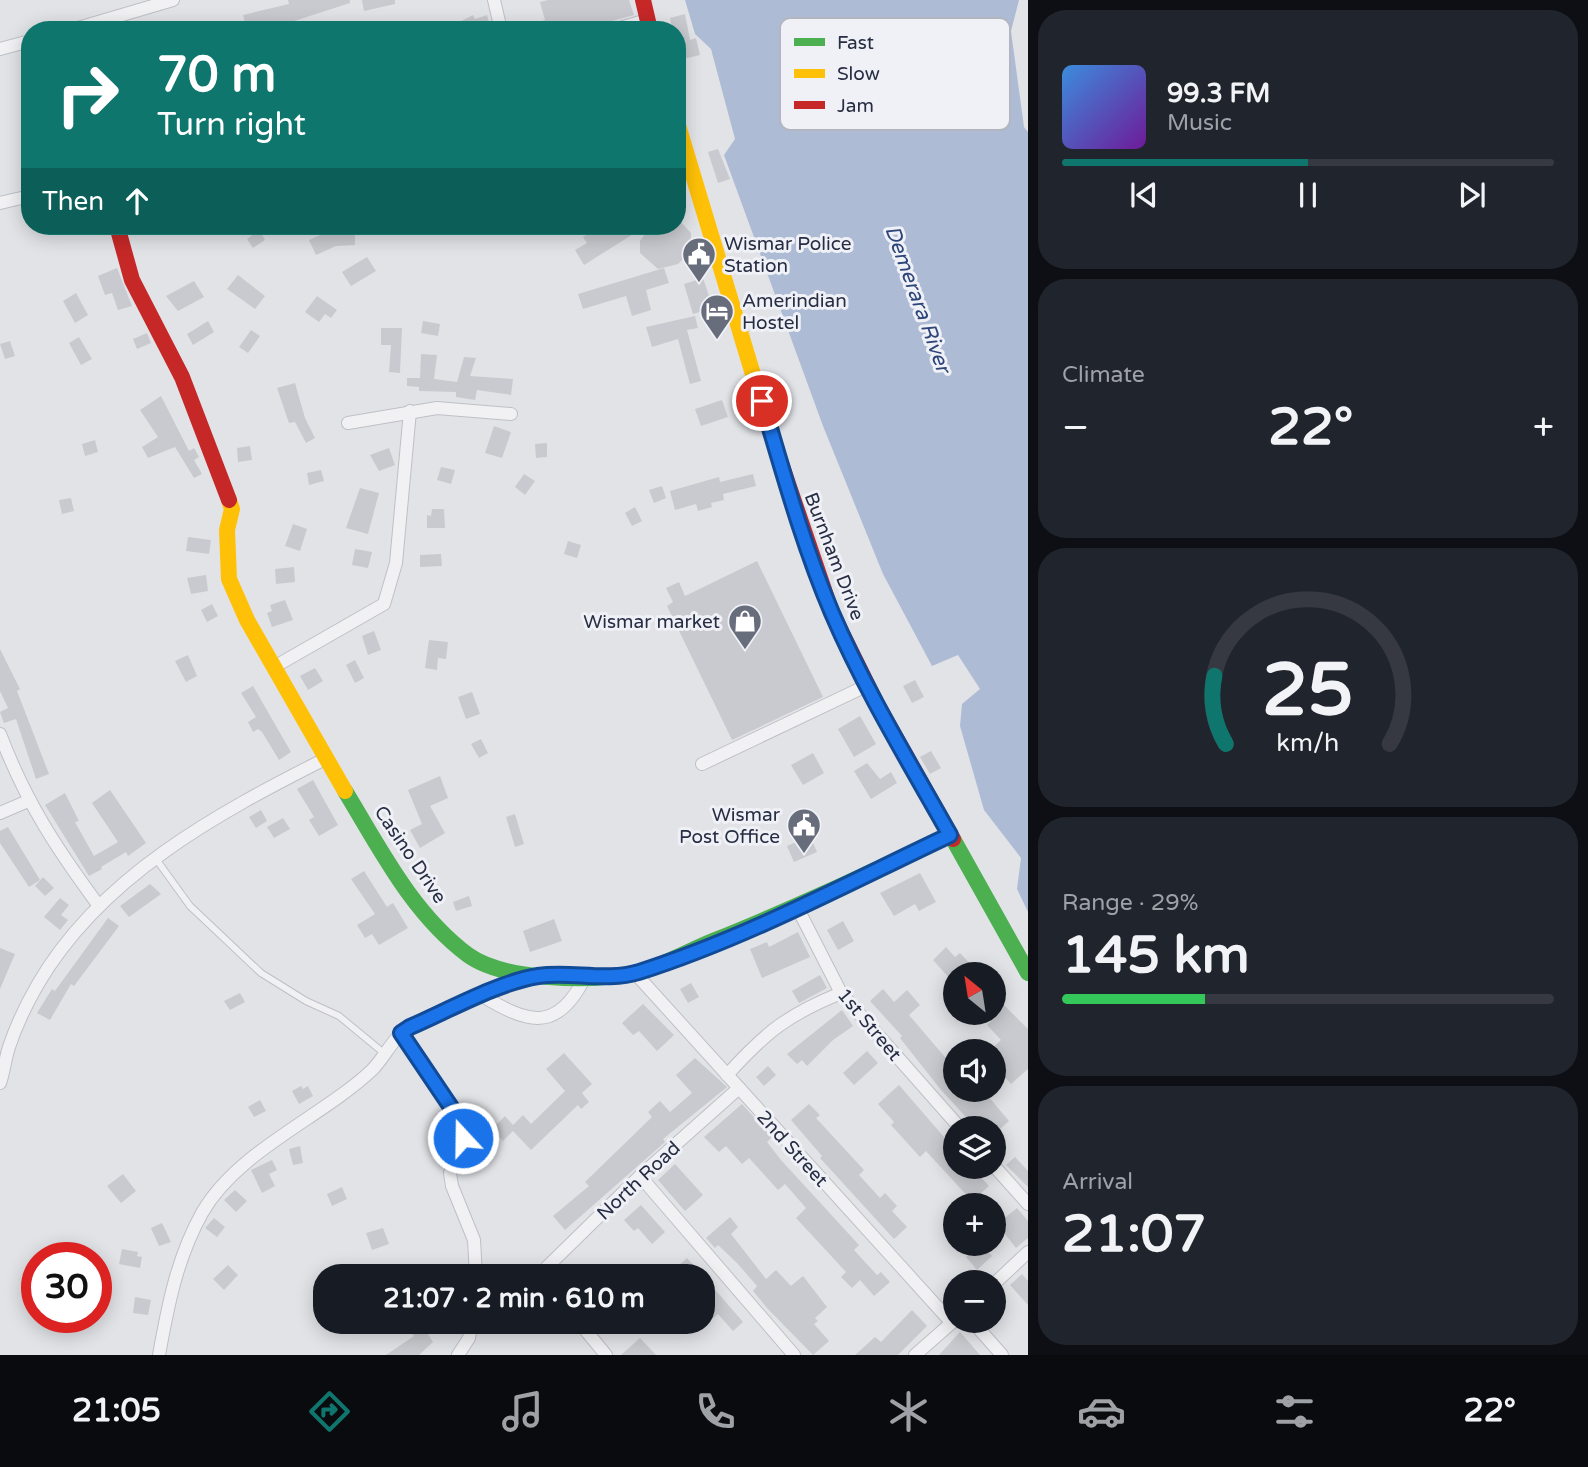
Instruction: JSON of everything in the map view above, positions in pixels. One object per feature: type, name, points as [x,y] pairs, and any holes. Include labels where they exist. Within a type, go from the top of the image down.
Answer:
[{"type":"street","points":[[102,21],[173,0]]},
{"type":"street","points":[[494,0],[499,21]]},
{"type":"street","points":[[643,0],[648,21]]},
{"type":"street","points":[[0,49],[21,43]]},
{"type":"street","name":"Burnham Drive","points":[[686,152],[793,506],[832,613],[867,685],[1028,973]]},
{"type":"street","points":[[0,203],[21,198]]},
{"type":"street","name":"Casino Drive","points":[[120,235],[132,280],[182,377],[232,509],[227,530],[229,579],[247,620],[325,759],[412,900],[440,931],[471,957],[505,970],[538,976],[585,977],[635,973],[797,907],[950,835]]},
{"type":"street","points":[[348,423],[437,408],[511,414]]},
{"type":"street","points":[[274,667],[384,604],[396,563],[410,411]]},
{"type":"street","points":[[702,764],[867,685]]},
{"type":"street","points":[[0,734],[28,801],[55,847],[99,906]]},
{"type":"street","points":[[0,1083],[5,1047],[38,984],[99,906],[173,846],[232,806],[325,759]]},
{"type":"street","points":[[0,813],[28,801]]},
{"type":"street","name":"1st Street","points":[[797,907],[841,993],[950,1116]]},
{"type":"street","name":"2nd Street","points":[[635,973],[943,1309]]},
{"type":"street","points":[[159,1355],[170,1294],[182,1253],[203,1211],[227,1179],[346,1092],[373,1069],[401,1033],[481,995],[538,976]]},
{"type":"street","points":[[481,995],[524,1019],[534,1020],[550,1015],[575,998],[585,977]]},
{"type":"street","points":[[727,1075],[761,1038],[797,1010],[841,993]]},
{"type":"street","points":[[401,1033],[463,1125],[463,1138],[450,1173],[452,1186],[474,1240],[475,1264]]},
{"type":"street","name":"North Road","points":[[550,1264],[640,1177],[739,1088]]},
{"type":"street","points":[[640,1177],[794,1355]]},
{"type":"street","points":[[1006,1179],[1028,1204]]},
{"type":"street","points":[[1006,1273],[1028,1252]]},
{"type":"street","points":[[915,1355],[943,1329]]},
{"type":"street","points":[[983,1333],[1002,1355]]},
{"type":"street","points":[[458,1355],[470,1334]]},
{"type":"street","points":[[589,1334],[606,1355]]},
{"type":"lane","points":[[156,859],[190,906],[261,973],[306,1001],[339,1016],[385,1054]]},
{"type":"water","name":"Demerara River","points":[[685,0],[1019,0],[1011,31],[1024,127],[1028,132],[1028,912],[1017,889],[1021,858],[984,810],[960,726],[962,704],[980,689],[958,655],[932,666],[883,574],[823,426],[724,155],[735,139],[711,49],[695,34]]},
{"type":"building","points":[[288,0],[350,0],[350,3],[294,21],[245,21],[243,15],[289,4]]},
{"type":"building","points":[[362,0],[395,0],[395,4],[364,11]]},
{"type":"building","points":[[629,0],[634,15],[612,21],[542,21],[545,20],[540,2]]},
{"type":"building","points":[[685,14],[690,40],[696,38],[700,55],[686,58],[686,21],[671,21],[670,18]]},
{"type":"building","points":[[473,15],[475,19],[487,15],[489,21],[461,21]]},
{"type":"building","points":[[718,149],[730,179],[718,183],[708,152]]},
{"type":"building","points":[[686,228],[691,233],[691,251],[678,264],[658,269],[640,253],[640,241],[644,235],[686,235]]},
{"type":"building","points":[[252,235],[262,235],[265,240],[253,248],[247,239]]},
{"type":"building","points":[[320,235],[355,235],[355,245],[336,246],[316,255],[309,240]]},
{"type":"building","points":[[632,235],[584,265],[575,250],[587,243],[583,237]]},
{"type":"building","points":[[367,257],[376,271],[351,286],[342,272]]},
{"type":"building","points":[[117,268],[132,306],[118,310],[112,293],[105,295],[98,276]]},
{"type":"building","points":[[664,268],[669,283],[646,290],[651,310],[632,316],[626,296],[583,309],[578,294]]},
{"type":"building","points":[[238,275],[265,296],[255,309],[227,289]]},
{"type":"building","points":[[703,278],[713,308],[693,314],[684,284]]},
{"type":"building","points":[[194,281],[204,297],[178,311],[166,296]]},
{"type":"building","points":[[76,293],[88,315],[75,323],[63,301]]},
{"type":"building","points":[[317,296],[337,310],[331,318],[325,314],[319,322],[305,312]]},
{"type":"building","points":[[695,316],[698,328],[687,330],[701,381],[690,384],[678,339],[652,347],[646,327]]},
{"type":"building","points":[[208,321],[214,332],[193,345],[187,334]]},
{"type":"building","points":[[423,321],[440,324],[438,336],[421,333]]},
{"type":"building","points":[[381,328],[402,328],[400,373],[389,372],[391,345],[381,345]]},
{"type":"building","points":[[251,330],[260,336],[248,353],[239,347]]},
{"type":"building","points":[[147,333],[151,343],[137,349],[133,339]]},
{"type":"building","points":[[79,337],[92,359],[81,365],[69,343]]},
{"type":"building","points":[[10,341],[15,356],[5,359],[0,344]]},
{"type":"building","points":[[421,354],[437,355],[434,379],[457,382],[464,357],[476,358],[470,376],[513,379],[511,395],[477,390],[475,400],[456,397],[456,392],[419,391],[419,387],[407,386],[407,378],[420,378]]},
{"type":"building","points":[[295,383],[305,418],[315,438],[306,443],[295,422],[289,423],[277,388]]},
{"type":"building","points":[[161,396],[189,451],[194,448],[199,457],[194,460],[202,474],[194,478],[175,447],[148,458],[142,447],[158,437],[140,410]]},
{"type":"building","points":[[722,400],[728,417],[701,426],[695,409]]},
{"type":"building","points":[[494,426],[511,432],[502,458],[485,453]]},
{"type":"building","points":[[95,440],[98,452],[85,456],[82,444]]},
{"type":"building","points":[[547,443],[547,457],[536,458],[535,444]]},
{"type":"building","points":[[250,446],[252,460],[238,462],[237,448]]},
{"type":"building","points":[[389,448],[395,465],[379,471],[370,455]]},
{"type":"building","points":[[441,467],[455,470],[451,484],[437,480]]},
{"type":"building","points":[[321,470],[324,481],[309,485],[307,473]]},
{"type":"building","points":[[524,474],[535,481],[525,495],[515,487]]},
{"type":"building","points":[[753,474],[756,486],[723,494],[724,500],[711,503],[712,507],[698,511],[696,504],[675,510],[670,491],[719,477],[720,482]]},
{"type":"building","points":[[662,486],[666,498],[654,503],[649,490]]},
{"type":"building","points":[[360,488],[379,493],[368,534],[346,528]]},
{"type":"building","points":[[71,498],[74,511],[62,514],[59,500]]},
{"type":"building","points":[[635,507],[642,521],[632,526],[625,513]]},
{"type":"building","points":[[432,509],[444,509],[445,528],[427,528],[427,515],[431,516]]},
{"type":"building","points":[[293,524],[307,529],[300,551],[285,546]]},
{"type":"building","points":[[188,537],[211,540],[209,554],[186,551]]},
{"type":"building","points":[[568,541],[581,545],[577,558],[564,554]]},
{"type":"building","points":[[355,549],[372,552],[368,568],[352,565]]},
{"type":"building","points":[[441,554],[442,566],[420,567],[420,555]]},
{"type":"building","name":"Wismar market","points":[[757,561],[823,697],[732,740],[667,606],[673,602],[666,588],[679,582],[685,596]]},
{"type":"building","points":[[294,567],[295,582],[276,584],[275,569]]},
{"type":"building","points":[[206,575],[208,591],[191,594],[187,578]]},
{"type":"building","points":[[285,600],[293,620],[272,627],[267,613],[272,611],[270,605]]},
{"type":"building","points":[[212,604],[218,616],[207,622],[201,610]]},
{"type":"building","points":[[374,631],[381,650],[368,655],[362,636]]},
{"type":"building","points":[[429,640],[448,642],[446,659],[438,658],[437,670],[425,668]]},
{"type":"building","points":[[0,649],[20,689],[17,691],[49,774],[36,779],[16,719],[4,723],[0,712],[8,708],[0,691]]},
{"type":"building","points":[[188,655],[197,676],[186,682],[175,661]]},
{"type":"building","points":[[355,660],[364,678],[355,683],[346,665]]},
{"type":"building","points":[[315,668],[323,681],[308,690],[300,676]]},
{"type":"building","points":[[915,680],[924,697],[912,703],[903,686]]},
{"type":"building","points":[[253,686],[291,752],[279,760],[262,732],[258,729],[253,732],[248,722],[256,717],[241,693]]},
{"type":"building","points":[[472,692],[480,714],[466,719],[458,697]]},
{"type":"building","points":[[860,716],[876,744],[854,757],[838,729]]},
{"type":"building","points":[[481,739],[488,753],[479,758],[471,744]]},
{"type":"building","points":[[931,751],[941,768],[930,774],[920,757]]},
{"type":"building","points":[[813,753],[824,773],[803,785],[791,765]]},
{"type":"building","points":[[867,763],[880,779],[891,772],[897,783],[871,799],[854,771]]},
{"type":"building","points":[[440,776],[448,798],[430,806],[445,833],[420,848],[410,830],[422,824],[408,790]]},
{"type":"building","points":[[313,780],[338,825],[319,836],[309,820],[314,817],[297,789]]},
{"type":"building","points":[[110,790],[146,843],[128,856],[126,852],[89,876],[45,805],[65,793],[79,821],[75,822],[94,856],[118,842],[92,803]]},
{"type":"building","points":[[261,810],[267,821],[256,828],[249,817]]},
{"type":"building","points":[[515,814],[524,844],[515,847],[506,817]]},
{"type":"building","points":[[283,818],[290,829],[274,838],[267,827]]},
{"type":"building","points":[[8,827],[40,880],[29,887],[0,843],[0,831]]},
{"type":"building","points":[[810,836],[817,852],[794,862],[787,846]]},
{"type":"building","points":[[364,871],[387,907],[393,903],[408,928],[379,945],[372,934],[365,938],[357,925],[375,914],[351,879]]},
{"type":"building","points":[[920,873],[936,902],[919,911],[915,904],[894,916],[880,893]]},
{"type":"building","points":[[43,877],[54,888],[45,896],[35,886]]},
{"type":"building","points":[[150,884],[161,894],[129,917],[120,906]]},
{"type":"building","points":[[469,896],[472,906],[456,911],[453,902]]},
{"type":"building","points":[[60,898],[69,905],[61,915],[68,920],[60,930],[44,917]]},
{"type":"building","points":[[108,918],[119,926],[74,986],[71,984],[50,1020],[37,1013],[52,989],[55,991]]},
{"type":"building","points":[[554,919],[562,941],[530,952],[523,931]]},
{"type":"building","points":[[843,921],[854,941],[838,950],[827,930]]},
{"type":"building","points":[[798,932],[810,957],[762,978],[750,949],[767,942],[769,947]]},
{"type":"building","points":[[946,947],[955,957],[960,953],[968,962],[943,962],[943,971],[933,960]]},
{"type":"building","points":[[0,948],[15,954],[0,989]]},
{"type":"building","points":[[820,975],[827,988],[799,1003],[792,991]]},
{"type":"building","points":[[691,983],[699,997],[688,1003],[680,989]]},
{"type":"building","points":[[883,989],[894,1002],[907,990],[920,1005],[909,1015],[943,1055],[943,1092],[900,1038],[902,1036],[870,1001]]},
{"type":"building","points":[[240,993],[245,1002],[230,1010],[224,1001]]},
{"type":"building","points":[[643,1004],[674,1035],[657,1051],[639,1031],[633,1035],[622,1023]]},
{"type":"building","points":[[1006,1007],[1028,1029],[1028,1069],[1011,1084],[1006,1078],[1006,1039],[1000,1039],[988,1026],[1006,1026]]},
{"type":"building","points":[[842,1010],[853,1026],[833,1040],[807,1066],[802,1060],[797,1064],[787,1054]]},
{"type":"building","points":[[867,1051],[878,1063],[854,1085],[843,1073]]},
{"type":"building","points":[[564,1053],[592,1084],[582,1093],[589,1102],[581,1109],[578,1105],[531,1150],[513,1131],[503,1141],[492,1129],[505,1116],[513,1125],[523,1115],[531,1124],[565,1091],[546,1069]]},
{"type":"building","points":[[695,1058],[727,1087],[663,1139],[665,1142],[565,1230],[553,1216],[589,1186],[585,1182],[652,1117],[648,1112],[660,1101],[670,1112],[692,1093],[676,1075]]},
{"type":"building","points":[[768,1066],[776,1075],[764,1086],[756,1077]]},
{"type":"building","points":[[899,1085],[943,1136],[943,1169],[926,1151],[920,1157],[891,1125],[894,1122],[878,1104]]},
{"type":"building","points":[[301,1086],[303,1089],[308,1086],[313,1096],[299,1104],[292,1091]]},
{"type":"building","points":[[260,1100],[266,1111],[254,1117],[248,1107]]},
{"type":"building","points":[[952,1102],[993,1102],[1005,1116],[965,1116]]},
{"type":"building","points":[[742,1104],[772,1137],[767,1142],[781,1160],[859,1245],[854,1250],[877,1275],[881,1272],[890,1282],[874,1296],[860,1280],[852,1288],[841,1277],[846,1272],[796,1218],[806,1208],[785,1184],[778,1190],[749,1158],[742,1164],[726,1146],[719,1152],[704,1137]]},
{"type":"building","points":[[809,1104],[820,1115],[816,1118],[864,1170],[859,1175],[880,1198],[885,1193],[897,1206],[892,1211],[907,1227],[894,1239],[820,1158],[822,1156],[791,1120]]},
{"type":"building","points":[[300,1146],[303,1163],[293,1165],[289,1149]]},
{"type":"building","points":[[1015,1157],[1028,1171],[1028,1187],[1006,1165]]},
{"type":"building","points":[[272,1160],[277,1170],[269,1174],[275,1186],[262,1193],[251,1170]]},
{"type":"building","points":[[675,1164],[703,1195],[685,1211],[658,1180]]},
{"type":"building","points":[[123,1174],[136,1191],[121,1203],[107,1186]]},
{"type":"building","points":[[952,1179],[982,1179],[989,1186],[981,1193],[965,1193]]},
{"type":"building","points":[[342,1187],[347,1199],[332,1206],[327,1194]]},
{"type":"building","points":[[235,1190],[247,1201],[236,1212],[224,1200]]},
{"type":"building","points":[[641,1205],[665,1232],[652,1244],[638,1228],[634,1231],[624,1220]]},
{"type":"building","points":[[1017,1208],[1028,1221],[1028,1238],[1016,1248],[1006,1235],[1006,1217]]},
{"type":"building","points":[[730,1217],[738,1227],[731,1234],[766,1279],[776,1270],[791,1286],[803,1276],[827,1307],[815,1318],[818,1321],[814,1324],[829,1341],[813,1355],[753,1291],[757,1286],[737,1263],[718,1245],[715,1248],[706,1238]]},
{"type":"building","points":[[214,1218],[225,1227],[217,1237],[205,1228]]},
{"type":"building","points":[[162,1223],[171,1242],[159,1246],[151,1228]]},
{"type":"building","points":[[383,1228],[389,1244],[372,1250],[366,1233]]},
{"type":"building","points":[[122,1249],[138,1252],[137,1256],[142,1257],[140,1268],[119,1264]]},
{"type":"building","points":[[967,1256],[992,1256],[977,1270]]},
{"type":"building","points":[[687,1258],[692,1264],[680,1264]]},
{"type":"building","points":[[228,1265],[238,1275],[224,1290],[213,1279]]},
{"type":"building","points":[[1022,1274],[1028,1281],[1028,1305],[1010,1285]]},
{"type":"building","points":[[715,1290],[743,1322],[733,1331],[718,1314],[715,1317]]},
{"type":"building","points":[[135,1297],[151,1300],[148,1315],[133,1313]]},
{"type":"building","points":[[912,1310],[927,1326],[898,1355],[855,1355],[875,1337],[881,1342]]},
{"type":"building","points":[[961,1333],[980,1355],[939,1355]]},
{"type":"building","points":[[412,1334],[428,1334],[433,1342],[419,1355],[386,1355],[414,1336]]},
{"type":"building","points":[[640,1338],[656,1355],[621,1355]]},
{"type":"traffic: fast","points":[[345,791],[399,879],[430,920],[448,938],[484,964],[503,970],[549,977],[595,978],[634,973],[654,967],[950,835]]},
{"type":"traffic: fast","points":[[953,839],[1028,973]]},
{"type":"traffic: slow","points":[[686,152],[770,431]]},
{"type":"traffic: slow","points":[[229,500],[232,509],[227,530],[229,579],[247,620],[345,791]]},
{"type":"traffic: jam","points":[[643,0],[648,21]]},
{"type":"traffic: jam","points":[[120,235],[132,280],[182,377],[229,500]]},
{"type":"traffic: jam","points":[[770,431],[832,613],[878,706],[953,839]]},
{"type":"place","name":"Wismar Police Station","points":[[699,284]]},
{"type":"place","name":"Amerindian Hostel","points":[[717,341]]},
{"type":"place","name":"Wismar market","points":[[745,651]]},
{"type":"place","name":"Wismar Post Office","points":[[804,855]]},
{"type":"route","points":[[463,1138],[463,1125],[401,1033],[410,1027],[481,995],[538,976],[585,977],[635,973],[797,907],[950,835],[878,706],[832,613],[793,506],[762,401]]}]
